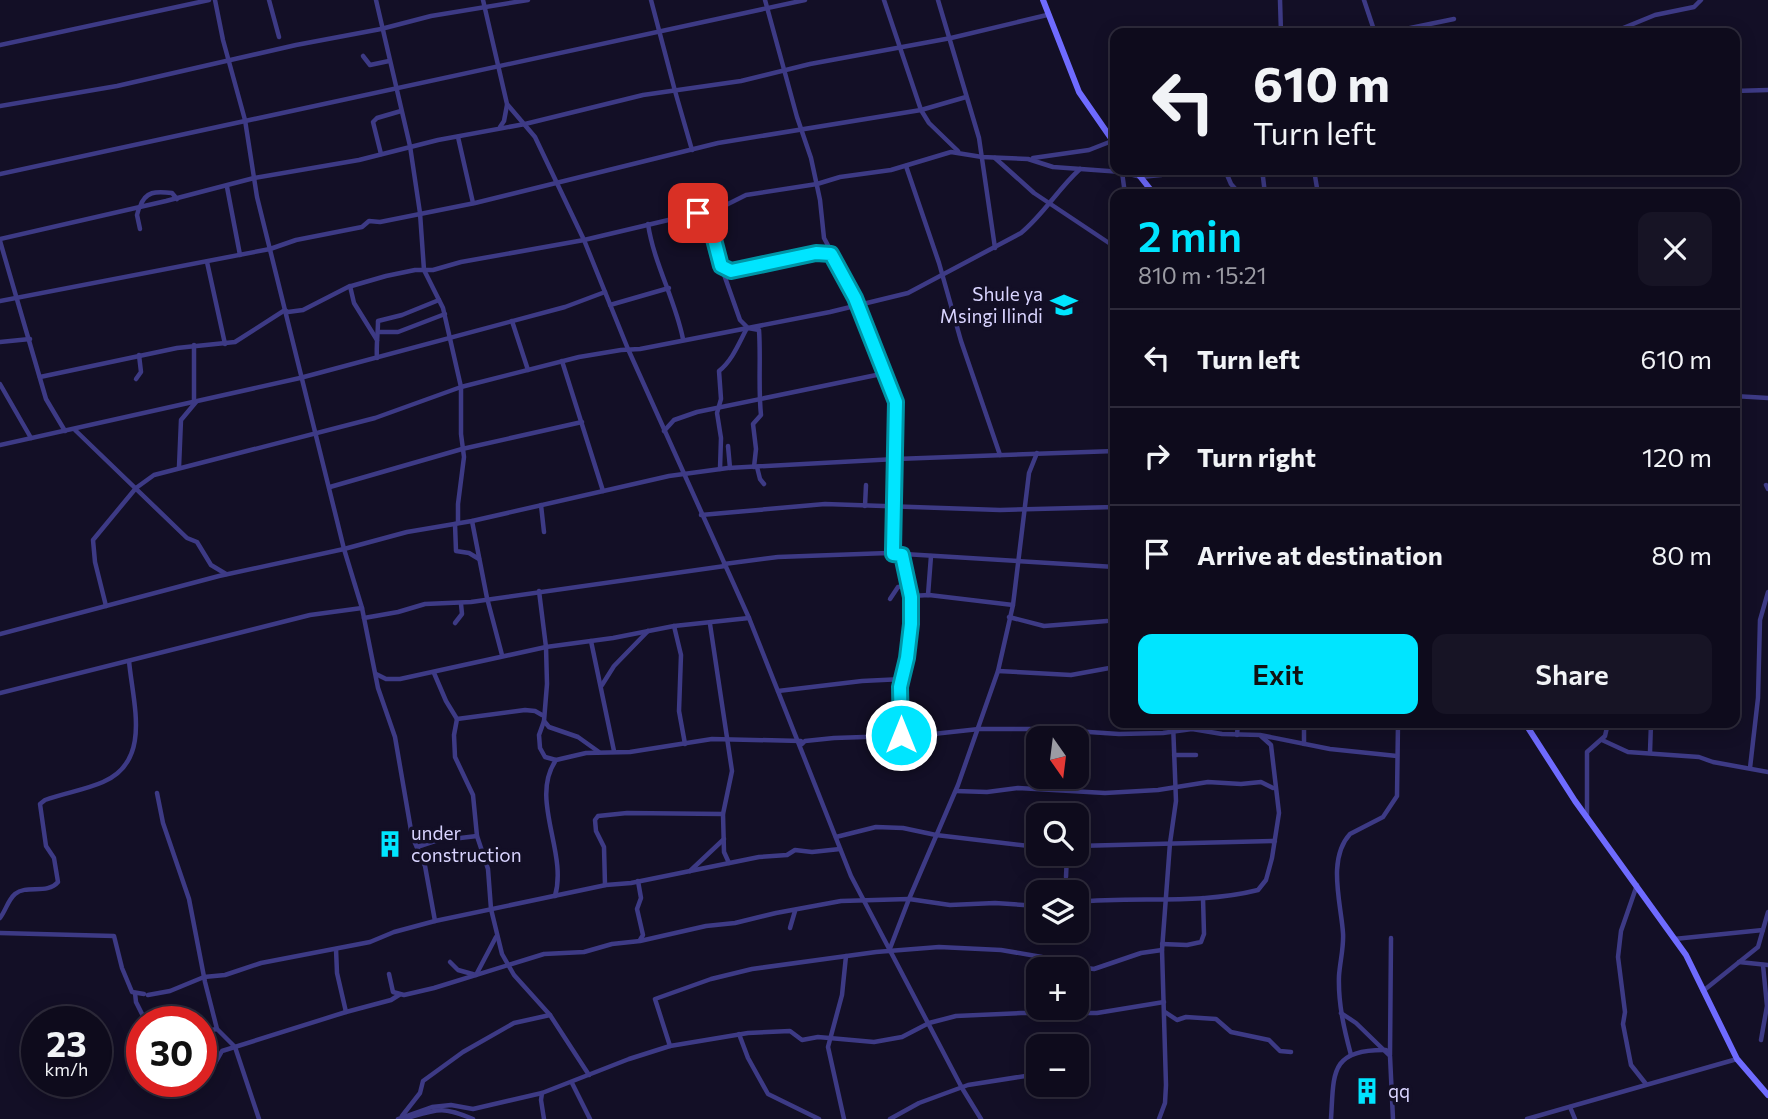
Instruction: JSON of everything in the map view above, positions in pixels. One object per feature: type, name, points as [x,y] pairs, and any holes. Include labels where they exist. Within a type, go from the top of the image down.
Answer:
[{"type":"street","points":[[0,45],[209,0]]},
{"type":"street","points":[[215,0],[228,61],[245,120],[254,178],[300,378],[362,608],[378,688],[395,737],[410,826],[425,866],[435,921]]},
{"type":"street","points":[[269,0],[279,37]]},
{"type":"street","points":[[376,0],[410,146],[420,213],[424,270],[445,314],[461,387],[463,464],[456,551],[471,554],[480,560]]},
{"type":"street","points":[[483,0],[507,104],[504,121],[499,128]]},
{"type":"street","points":[[0,106],[117,86],[431,16],[528,0]]},
{"type":"street","points":[[651,0],[692,150]]},
{"type":"street","points":[[765,0],[817,184],[821,229],[831,254],[846,277],[896,402],[893,554]]},
{"type":"street","points":[[0,174],[805,0]]},
{"type":"street","points":[[884,0],[921,110],[958,152]]},
{"type":"street","points":[[938,0],[979,138],[995,248]]},
{"type":"street","points":[[1043,0],[1079,92],[1110,137]]},
{"type":"street","points":[[1279,0],[1281,28]]},
{"type":"street","points":[[1364,0],[1373,28]]},
{"type":"street","points":[[1623,28],[1655,15],[1694,7],[1701,0]]},
{"type":"street","points":[[65,431],[46,399],[0,240],[227,187],[254,178],[525,124],[643,95],[741,81],[785,69],[950,38],[1047,15]]},
{"type":"street","points":[[1410,28],[1454,19]]},
{"type":"street","points":[[363,56],[370,65],[389,61]]},
{"type":"street","points":[[1740,91],[1768,90]]},
{"type":"street","points":[[0,301],[270,249],[296,240],[362,227],[369,220],[380,222],[473,203],[692,150],[921,110],[966,97]]},
{"type":"street","points":[[507,104],[535,137],[584,240],[628,349],[749,618],[835,837],[864,901],[981,1119]]},
{"type":"street","points":[[381,154],[373,121],[401,111]]},
{"type":"street","points":[[458,136],[473,203]]},
{"type":"street","points":[[40,377],[194,345],[225,344],[240,340],[285,310],[303,310],[350,286],[395,274],[433,270],[461,262],[584,240],[698,213],[728,204],[746,195],[906,166],[958,152],[982,157],[1028,159],[1070,154],[1110,144]]},
{"type":"street","points":[[994,157],[1027,188],[1110,244]]},
{"type":"street","points":[[1028,159],[1054,167],[1110,171]]},
{"type":"street","points":[[906,166],[1000,455]]},
{"type":"street","points":[[106,606],[94,562],[93,540],[136,488],[154,475],[375,418],[461,387],[528,370],[748,328],[912,292],[995,248],[1028,227],[1068,180],[1081,169]]},
{"type":"street","points":[[1133,175],[1161,175]]},
{"type":"street","points":[[1141,177],[1150,189]]},
{"type":"street","points":[[227,187],[240,255]]},
{"type":"street","points":[[140,229],[137,215],[144,196],[148,193],[168,192],[177,199]]},
{"type":"street","points":[[698,213],[710,224],[740,320],[748,328],[758,330],[761,415],[752,429],[756,467],[764,484]]},
{"type":"street","points":[[648,224],[655,255],[669,288],[683,339]]},
{"type":"street","points":[[721,266],[733,271],[816,253],[831,254]]},
{"type":"street","points":[[207,262],[225,344]]},
{"type":"street","points":[[350,286],[354,303],[377,341]]},
{"type":"street","points":[[611,305],[669,288]]},
{"type":"street","points":[[0,445],[300,378],[581,302],[605,292]]},
{"type":"street","points":[[377,358],[380,332],[378,321],[402,315],[439,300]]},
{"type":"street","points":[[380,332],[398,332],[445,314]]},
{"type":"street","points":[[512,321],[528,370]]},
{"type":"street","points":[[720,470],[721,438],[717,415],[721,399],[719,371],[729,364],[731,355],[748,328]]},
{"type":"street","points":[[0,342],[30,339]]},
{"type":"street","points":[[179,467],[181,420],[195,402],[194,345]]},
{"type":"street","points":[[136,379],[141,372],[139,355]]},
{"type":"street","points":[[562,362],[603,491]]},
{"type":"street","points":[[664,431],[674,420],[719,407],[886,373]]},
{"type":"street","points":[[0,384],[31,438]]},
{"type":"street","points":[[1740,396],[1768,398]]},
{"type":"street","points":[[330,487],[462,450],[582,422]]},
{"type":"street","points":[[74,429],[187,538],[199,544],[211,565],[227,574]]},
{"type":"street","points":[[728,446],[730,468]]},
{"type":"street","points":[[0,634],[227,574],[344,549],[407,532],[472,521],[683,474],[730,468],[896,458],[1110,450]]},
{"type":"street","points":[[889,951],[956,791],[998,671],[1013,605],[1029,473],[1037,453]]},
{"type":"street","points":[[865,506],[866,485]]},
{"type":"street","points":[[541,505],[544,532]]},
{"type":"street","points":[[701,515],[803,505],[1025,509],[1110,507]]},
{"type":"street","points":[[472,521],[487,598],[502,655]]},
{"type":"street","points":[[364,618],[425,604],[461,604],[487,598],[618,582],[778,557],[893,554],[1110,567]]},
{"type":"street","points":[[901,735],[900,687],[911,624],[911,597],[902,555]]},
{"type":"street","points":[[928,595],[931,556]]},
{"type":"street","points":[[890,599],[898,587],[908,586]]},
{"type":"street","points":[[539,591],[547,647],[548,684],[539,735],[540,748],[545,757],[556,760],[600,752],[630,752],[727,740],[776,739],[801,741],[802,744],[812,739],[924,735],[979,729],[1044,729],[1119,734],[1192,729],[1260,735],[1304,744],[1397,756]]},
{"type":"street","points":[[1750,768],[1758,698],[1760,620],[1768,592]]},
{"type":"street","points":[[911,597],[928,595],[1013,605]]},
{"type":"street","points":[[455,623],[461,617],[461,604]]},
{"type":"street","points":[[0,693],[310,615],[362,608]]},
{"type":"street","points":[[1009,617],[1044,626],[1107,621]]},
{"type":"street","points":[[376,674],[386,679],[400,679],[547,647],[674,626],[749,618]]},
{"type":"street","points":[[710,624],[732,777],[723,814],[725,856],[729,863]]},
{"type":"street","points":[[674,626],[681,655],[680,710],[685,744]]},
{"type":"street","points":[[602,685],[614,666],[649,630]]},
{"type":"street","points":[[591,641],[614,751]]},
{"type":"street","points":[[0,918],[18,891],[51,888],[58,882],[54,858],[46,846],[40,808],[43,802],[102,783],[117,775],[129,763],[136,738],[129,661]]},
{"type":"street","points":[[998,671],[1071,675],[1110,668]]},
{"type":"street","points":[[434,673],[457,719],[454,735],[455,757],[473,795],[477,836],[488,869],[496,936],[507,964],[550,1015],[589,1075]]},
{"type":"street","points":[[778,691],[903,679]]},
{"type":"street","points":[[457,719],[535,711],[544,718],[549,727],[578,737],[600,752]]},
{"type":"street","points":[[1159,1119],[1165,1103],[1162,947],[1175,808],[1173,728]]},
{"type":"street","points":[[1237,735],[1238,728]]},
{"type":"street","points":[[1304,728],[1304,744]]},
{"type":"street","points":[[1350,1055],[1341,1013],[1339,976],[1343,933],[1338,862],[1343,843],[1349,834],[1377,822],[1395,801],[1398,788],[1398,728]]},
{"type":"street","points":[[1528,728],[1587,817],[1686,955],[1737,1059],[1768,1095]]},
{"type":"street","points":[[1602,740],[1606,728]]},
{"type":"street","points":[[1650,752],[1651,728]]},
{"type":"street","points":[[1089,901],[1203,898],[1258,890],[1266,880],[1279,813],[1271,745],[1260,735]]},
{"type":"street","points":[[1587,817],[1587,752],[1596,742],[1602,740],[1628,752],[1699,757],[1768,772]]},
{"type":"street","points":[[1174,755],[1196,755]]},
{"type":"street","points":[[555,897],[558,884],[555,845],[544,792],[547,777],[556,760]]},
{"type":"street","points":[[956,791],[987,792],[1018,788],[1105,793],[1208,782],[1261,782],[1274,788]]},
{"type":"street","points":[[157,793],[163,823],[189,899],[211,1006]]},
{"type":"street","points":[[606,885],[602,856],[604,847],[595,827],[598,816],[628,813],[723,814]]},
{"type":"street","points":[[835,837],[876,827],[903,828],[936,835],[1026,845]]},
{"type":"street","points":[[416,847],[435,841],[477,836]]},
{"type":"street","points":[[690,872],[725,839]]},
{"type":"street","points":[[1089,846],[1275,841]]},
{"type":"street","points":[[0,933],[114,936],[122,968],[132,992],[146,994],[170,991],[204,977],[225,975],[261,963],[370,942],[394,932],[491,909],[606,885],[787,855],[795,850],[812,852],[840,849]]},
{"type":"street","points":[[1066,866],[1066,877]]},
{"type":"street","points":[[638,881],[640,898],[637,909],[642,935],[640,941]]},
{"type":"street","points":[[1637,886],[1621,931],[1618,957],[1625,1012],[1623,1024],[1631,1065],[1646,1084]]},
{"type":"street","points":[[670,1046],[655,999],[756,968],[939,947],[1001,950],[1042,957],[1063,965],[1094,969],[1162,947],[1201,942],[1204,934],[1203,898]]},
{"type":"street","points":[[217,1060],[222,1051],[391,1000],[399,995],[460,982],[507,964],[552,952],[584,952],[612,944],[640,941],[841,901],[909,899],[950,905],[1026,905]]},
{"type":"street","points":[[790,928],[795,910]]},
{"type":"street","points":[[1703,991],[1758,947],[1768,912]]},
{"type":"street","points":[[1674,939],[1763,930]]},
{"type":"street","points":[[476,975],[496,936]]},
{"type":"street","points":[[1391,938],[1390,1056],[1393,1119]]},
{"type":"street","points":[[336,949],[337,973],[346,1012]]},
{"type":"street","points":[[844,1119],[828,1047],[842,995],[846,956]]},
{"type":"street","points":[[450,962],[458,970],[476,975]]},
{"type":"street","points":[[1738,962],[1765,965],[1766,1021],[1761,1040]]},
{"type":"street","points":[[389,974],[393,992],[399,995]]},
{"type":"street","points":[[135,993],[138,1006]]},
{"type":"street","points":[[401,1118],[432,1107],[451,1105],[473,1109],[542,1093],[670,1046],[739,1034],[790,1031],[802,1040],[818,1037],[874,1042],[914,1032],[929,1023],[965,1016],[1097,1013],[1164,1002]]},
{"type":"street","points":[[1164,1012],[1177,1020],[1186,1017],[1216,1019],[1231,1032],[1260,1037],[1269,1040],[1280,1051],[1291,1052]]},
{"type":"street","points":[[1341,1013],[1387,1050],[1390,1056]]},
{"type":"street","points":[[401,1118],[420,1093],[423,1081],[463,1052],[514,1023],[550,1015]]},
{"type":"street","points":[[217,1028],[235,1047],[259,1119]]},
{"type":"street","points":[[739,1034],[748,1058],[768,1094],[819,1119]]},
{"type":"street","points":[[1331,1119],[1335,1072],[1350,1055],[1387,1050]]},
{"type":"street","points":[[1527,1119],[1737,1059]]},
{"type":"street","points":[[890,1119],[934,1097],[962,1088],[1026,1076]]},
{"type":"street","points":[[572,1083],[590,1119]]},
{"type":"street","points":[[542,1093],[544,1119]]},
{"type":"street","points":[[1570,1107],[1575,1119]]},
{"type":"street","points":[[401,1118],[426,1111],[448,1110],[474,1119]]},
{"type":"place","name":"Shule ya Msingi Ilindi","points":[[1064,305]]},
{"type":"place","name":"under construction","points":[[390,844]]},
{"type":"place","name":"qq","points":[[1367,1091]]},
{"type":"route","points":[[698,213],[710,224],[721,266],[731,271],[816,253],[831,254],[846,277],[869,329],[896,402],[893,554],[902,555],[911,597],[907,658],[900,687],[901,735]]}]
